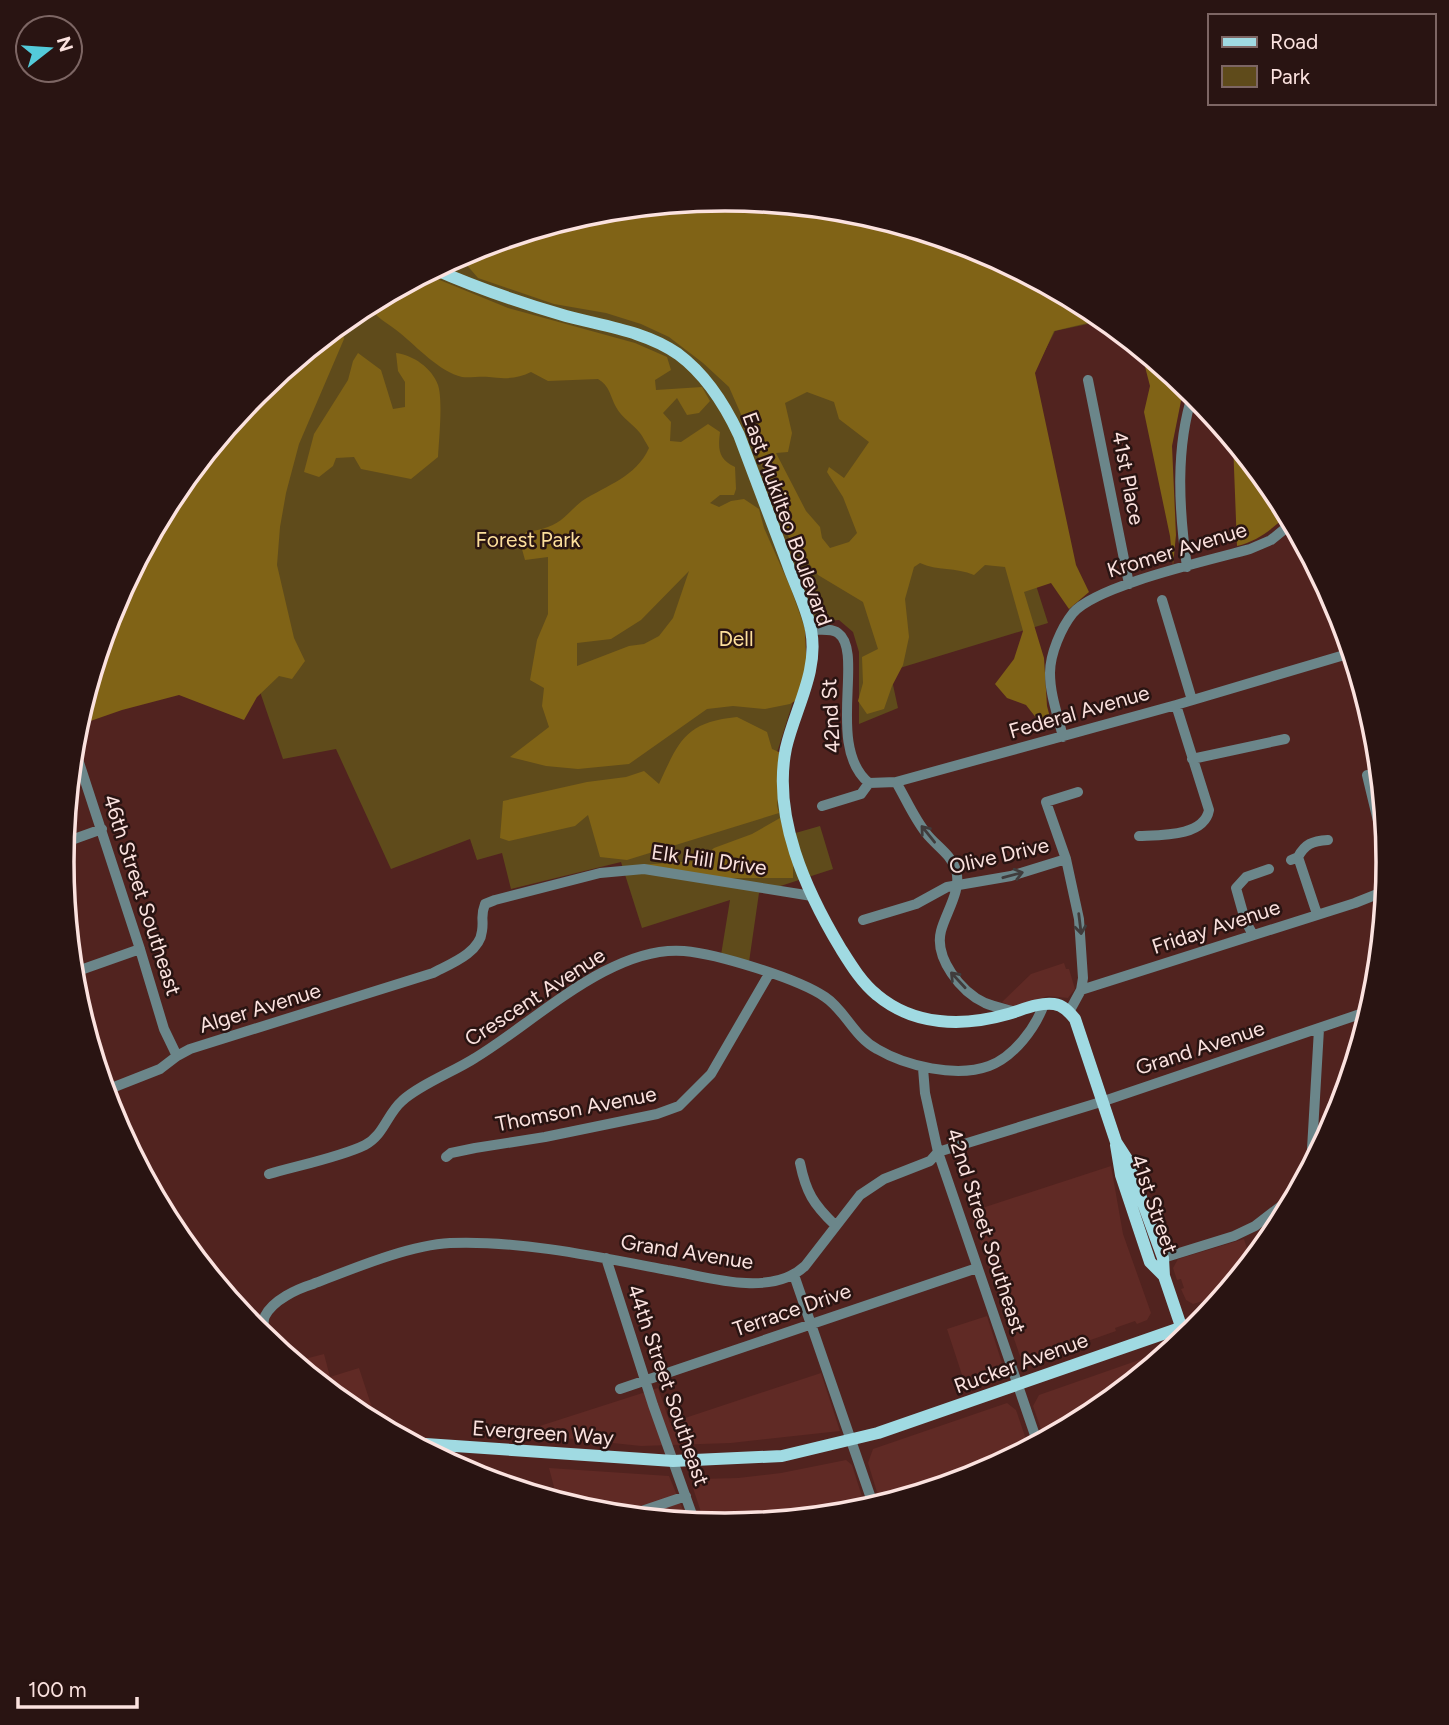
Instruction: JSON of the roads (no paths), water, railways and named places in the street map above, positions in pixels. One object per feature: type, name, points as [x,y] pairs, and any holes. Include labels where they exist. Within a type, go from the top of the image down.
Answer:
[{"type":"main road","name":"East Mukilteo Boulevard","points":[[447,274],[524,304],[654,341],[678,355],[699,374],[727,411],[739,435],[811,630],[810,675],[786,748],[782,782],[794,846],[812,896],[853,967],[876,995],[896,1007],[941,1023],[976,1021],[1044,1004]]},
{"type":"main road","points":[[1044,1004],[1062,1006],[1069,1012]]},
{"type":"main road","name":"41st Street","points":[[1069,1012],[1075,1018],[1116,1142],[1127,1159],[1150,1262],[1164,1276]]},
{"type":"main road","name":"41st Street","points":[[1139,1211],[1163,1258],[1164,1276],[1181,1327]]},
{"type":"main road","name":"Rucker Avenue","points":[[673,1461],[782,1456],[852,1441],[1016,1385],[1170,1337]]},
{"type":"main road","name":"Evergreen Way","points":[[434,1445],[673,1461]]},
{"type":"street","name":"41st Place","points":[[1088,380],[1129,584]]},
{"type":"street","points":[[1187,567],[1181,491],[1181,437],[1189,407]]},
{"type":"street","name":"Kromer Avenue","points":[[1063,737],[1050,671],[1056,644],[1073,612],[1101,594],[1250,549],[1271,540],[1284,530]]},
{"type":"street","points":[[1163,600],[1192,700]]},
{"type":"street","name":"42nd St","points":[[811,630],[831,629],[845,641],[848,742],[858,774],[869,783]]},
{"type":"street","name":"Federal Avenue","points":[[822,806],[861,794],[869,783],[897,782],[1176,705],[1342,656]]},
{"type":"street","points":[[1139,836],[1170,835],[1202,824],[1208,818],[1209,810],[1176,705]]},
{"type":"street","points":[[1192,759],[1285,739]]},
{"type":"street","name":"46th Street Southeast","points":[[81,767],[164,1029],[177,1056]]},
{"type":"street","points":[[1367,775],[1372,794]]},
{"type":"street","points":[[897,782],[925,832],[952,860],[958,884],[940,933],[939,949],[944,963],[974,996],[1016,1012]]},
{"type":"street","points":[[1069,1012],[1081,990],[1083,978],[1079,919],[1066,859],[1046,802],[1078,792]]},
{"type":"street","points":[[75,839],[102,829]]},
{"type":"street","points":[[1317,914],[1295,859],[1304,846],[1315,841],[1328,840]]},
{"type":"street","name":"Olive Drive","points":[[863,920],[916,904],[947,887],[1001,879],[1066,859]]},
{"type":"street","name":"Elk Hill Drive","points":[[433,973],[463,956],[478,943],[485,904],[600,873],[644,869],[812,896]]},
{"type":"street","points":[[1253,935],[1245,920],[1236,888],[1246,877],[1269,869]]},
{"type":"street","name":"Friday Avenue","points":[[1081,990],[1374,895]]},
{"type":"street","points":[[83,969],[140,949]]},
{"type":"street","name":"Crescent Avenue","points":[[269,1174],[366,1145],[382,1132],[402,1100],[477,1058],[584,983],[639,956],[662,951],[685,951],[732,961],[769,974],[825,997],[855,1031],[876,1049],[923,1068],[967,1069],[989,1066],[1003,1058],[1016,1045],[1038,1020],[1044,1004]]},
{"type":"street","name":"Alger Avenue","points":[[114,1087],[160,1069],[190,1049],[433,973]]},
{"type":"street","name":"Thomson Avenue","points":[[446,1157],[451,1153],[545,1137],[679,1107],[711,1074],[769,974]]},
{"type":"street","name":"Grand Avenue","points":[[264,1323],[265,1316],[274,1306],[298,1290],[400,1254],[447,1243],[526,1248],[606,1258],[743,1283],[772,1282],[794,1275],[805,1266],[860,1195],[884,1179],[930,1161],[938,1152],[1104,1101],[1357,1015]]},
{"type":"street","points":[[1312,1141],[1319,1029]]},
{"type":"street","name":"42nd Street Southeast","points":[[923,1068],[925,1093],[938,1152],[1034,1434]]},
{"type":"street","points":[[800,1163],[804,1184],[815,1207],[835,1225]]},
{"type":"street","points":[[1163,1258],[1234,1236],[1255,1226],[1273,1212]]},
{"type":"street","name":"44th Street Southeast","points":[[606,1258],[691,1512]]},
{"type":"street","name":"Terrace Drive","points":[[620,1389],[977,1268]]},
{"type":"street","points":[[794,1275],[870,1496]]},
{"type":"street","points":[[648,1509],[686,1496]]},
{"type":"park label","name":"Forest Park","points":[[528,540]]},
{"type":"park label","name":"Dell","points":[[736,639]]}]
